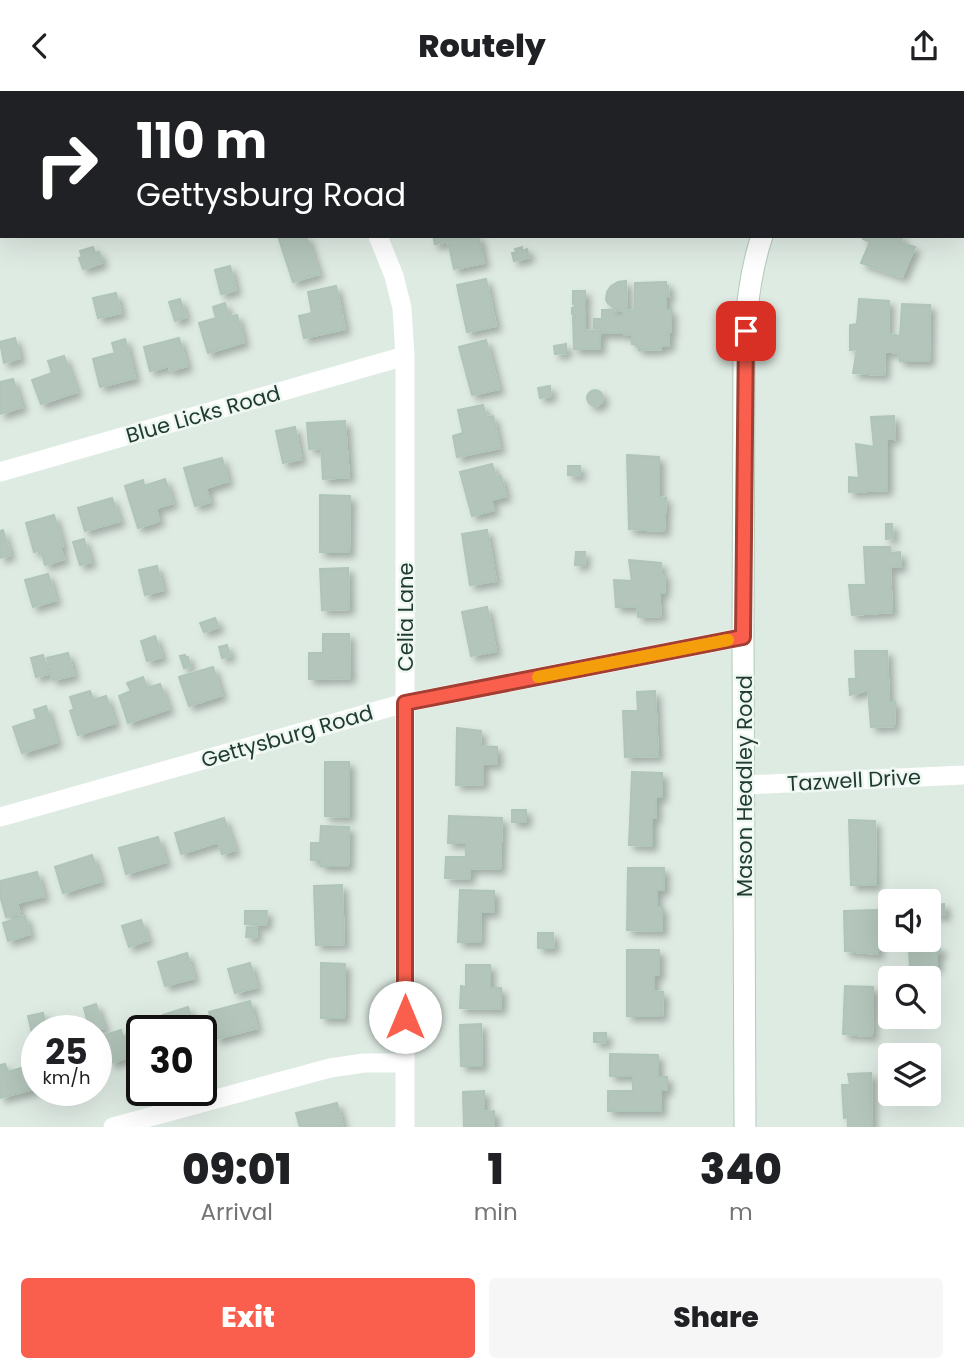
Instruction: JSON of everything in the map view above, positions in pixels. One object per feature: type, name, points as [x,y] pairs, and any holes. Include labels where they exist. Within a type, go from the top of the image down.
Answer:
[{"type":"main road","name":"Mason Headley Road","points":[[745,1127],[744,368],[746,308],[761,238]]},
{"type":"street","name":"Celia Lane","points":[[379,238],[394,276],[402,308],[405,356],[405,1127]]},
{"type":"street","name":"Blue Licks Road","points":[[0,472],[405,356]]},
{"type":"street","name":"Gettysburg Road","points":[[0,817],[405,703],[743,637]]},
{"type":"street","name":"Tazwell Drive","points":[[744,785],[964,775]]},
{"type":"street","points":[[113,1127],[330,1067],[364,1062],[405,1063]]},
{"type":"building","points":[[279,238],[307,238],[319,274],[293,282]]},
{"type":"building","points":[[434,238],[478,238],[484,263],[454,269],[448,241],[435,244]]},
{"type":"building","points":[[902,238],[900,243],[915,247],[902,277],[861,263],[870,242],[863,239]]},
{"type":"building","points":[[93,247],[95,253],[99,252],[102,263],[83,269],[79,258],[82,257],[80,251]]},
{"type":"building","points":[[522,247],[522,251],[527,249],[529,257],[514,261],[512,253]]},
{"type":"building","points":[[230,266],[236,290],[221,294],[215,270]]},
{"type":"building","points":[[486,279],[496,326],[467,332],[457,285]]},
{"type":"building","points":[[626,281],[627,311],[635,310],[635,283],[666,282],[669,296],[666,295],[666,310],[671,310],[671,332],[666,332],[666,335],[669,334],[669,346],[639,350],[639,346],[632,344],[632,335],[601,333],[601,328],[594,328],[594,319],[602,319],[602,310],[614,310],[614,316],[623,316],[623,311],[615,309],[606,299],[611,286]]},
{"type":"building","points":[[336,286],[345,329],[304,338],[299,316],[312,313],[308,292]]},
{"type":"building","points":[[573,291],[585,291],[585,304],[582,304],[585,314],[582,317],[585,317],[585,331],[600,330],[600,349],[574,349],[573,317],[576,317],[572,314],[572,308],[576,305],[573,304]]},
{"type":"building","points":[[116,293],[121,313],[98,318],[93,298]]},
{"type":"building","points":[[180,299],[186,317],[175,321],[169,302]]},
{"type":"building","points":[[859,299],[889,301],[888,334],[900,336],[902,304],[930,305],[929,361],[900,361],[898,353],[885,351],[884,375],[853,373],[857,349],[850,350],[850,325],[857,324]]},
{"type":"building","points":[[225,303],[229,317],[237,315],[244,342],[208,353],[199,323],[216,318],[213,307]]},
{"type":"building","points":[[15,338],[20,358],[4,363],[0,342]]},
{"type":"building","points":[[179,338],[187,366],[170,371],[169,366],[150,371],[144,347]]},
{"type":"building","points":[[125,339],[135,378],[100,387],[93,359],[115,353],[112,343]]},
{"type":"building","points":[[486,340],[499,389],[472,395],[459,347]]},
{"type":"building","points":[[566,344],[566,353],[555,354],[554,346]]},
{"type":"building","points":[[64,356],[77,392],[41,404],[32,380],[52,373],[48,361]]},
{"type":"building","points":[[13,379],[22,407],[0,414],[0,382]]},
{"type":"building","points":[[550,386],[551,396],[540,398],[538,388]]},
{"type":"building","points":[[592,390],[598,390],[603,398],[601,404],[592,406],[587,401],[587,395]]},
{"type":"building","points":[[483,405],[486,417],[493,416],[500,448],[457,457],[453,436],[463,433],[458,410]]},
{"type":"building","points":[[894,416],[895,439],[887,438],[887,490],[849,492],[849,477],[859,478],[856,444],[874,447],[871,417]]},
{"type":"building","points":[[345,421],[349,477],[323,479],[321,448],[309,449],[307,423]]},
{"type":"building","points":[[295,427],[301,459],[283,463],[276,431]]},
{"type":"building","points":[[627,455],[659,457],[659,497],[666,498],[664,531],[629,529]]},
{"type":"building","points":[[222,458],[228,481],[206,488],[210,502],[195,506],[184,468]]},
{"type":"building","points":[[492,464],[496,477],[501,476],[506,496],[491,500],[494,510],[472,516],[460,472]]},
{"type":"building","points":[[568,466],[580,466],[580,476],[568,475]]},
{"type":"building","points":[[165,479],[173,503],[156,508],[159,521],[138,528],[125,486],[143,480],[144,486]]},
{"type":"building","points":[[320,495],[350,496],[349,552],[320,552]]},
{"type":"building","points":[[112,498],[120,521],[85,531],[78,508]]},
{"type":"building","points":[[54,515],[64,559],[45,565],[41,550],[34,552],[26,523]]},
{"type":"building","points":[[886,524],[892,524],[893,538],[886,539]]},
{"type":"building","points":[[3,530],[10,555],[0,558],[0,531]]},
{"type":"building","points":[[487,530],[496,581],[470,585],[462,534]]},
{"type":"building","points":[[84,539],[91,562],[80,565],[73,542]]},
{"type":"building","points":[[864,547],[890,547],[890,553],[900,552],[901,567],[890,567],[892,612],[852,615],[849,585],[866,585]]},
{"type":"building","points":[[576,552],[585,552],[584,565],[575,565]]},
{"type":"building","points":[[629,560],[661,563],[660,574],[665,574],[664,593],[659,593],[661,616],[638,617],[637,607],[616,607],[614,580],[632,581]]},
{"type":"building","points":[[157,566],[163,590],[145,595],[139,570]]},
{"type":"building","points":[[348,568],[349,609],[322,610],[320,569]]},
{"type":"building","points":[[48,574],[56,600],[33,607],[25,580]]},
{"type":"building","points":[[487,607],[496,651],[471,656],[462,612]]},
{"type":"building","points":[[215,618],[219,627],[204,632],[200,623]]},
{"type":"building","points":[[323,634],[349,634],[350,678],[309,679],[309,653],[323,653]]},
{"type":"building","points":[[155,636],[162,657],[147,661],[141,641]]},
{"type":"building","points":[[227,645],[230,656],[222,658],[219,647]]},
{"type":"building","points":[[855,651],[887,651],[889,702],[895,702],[894,726],[871,727],[868,690],[850,695],[849,679],[856,679]]},
{"type":"building","points":[[68,653],[74,675],[53,680],[47,658]]},
{"type":"building","points":[[43,655],[48,674],[36,677],[31,658]]},
{"type":"building","points":[[185,655],[190,667],[184,668],[180,656]]},
{"type":"building","points":[[213,667],[222,695],[189,706],[179,677]]},
{"type":"building","points":[[143,677],[147,688],[160,684],[169,709],[128,723],[119,696],[131,691],[127,683]]},
{"type":"building","points":[[90,691],[93,700],[106,696],[115,723],[78,735],[70,711],[74,709],[70,697]]},
{"type":"building","points":[[655,691],[658,756],[625,757],[623,711],[638,711],[637,692]]},
{"type":"building","points":[[46,706],[57,742],[22,753],[13,727],[37,719],[34,710]]},
{"type":"building","points":[[457,728],[481,731],[480,746],[497,747],[497,764],[483,763],[483,784],[456,785]]},
{"type":"building","points":[[325,762],[349,762],[349,817],[325,816]]},
{"type":"building","points":[[632,772],[662,773],[662,797],[656,797],[656,818],[652,818],[652,846],[629,845]]},
{"type":"building","points":[[512,810],[526,810],[526,822],[512,822]]},
{"type":"building","points":[[449,816],[502,818],[500,869],[470,868],[469,879],[445,878],[446,857],[466,857],[466,843],[448,843]]},
{"type":"building","points":[[224,818],[235,850],[222,854],[218,842],[181,854],[175,833]]},
{"type":"building","points":[[849,820],[875,821],[876,885],[851,885]]},
{"type":"building","points":[[321,826],[349,827],[348,866],[321,866],[321,860],[311,860],[311,843],[320,843]]},
{"type":"building","points":[[158,837],[166,862],[126,874],[119,848]]},
{"type":"building","points":[[92,855],[101,881],[63,893],[55,867]]},
{"type":"building","points":[[628,868],[664,868],[664,890],[657,890],[657,907],[662,907],[662,931],[627,930]]},
{"type":"building","points":[[37,872],[44,896],[17,903],[20,914],[6,917],[0,895],[0,881]]},
{"type":"building","points":[[342,885],[344,944],[316,945],[314,886]]},
{"type":"building","points":[[460,890],[494,891],[494,912],[481,912],[480,942],[458,942]]},
{"type":"building","points":[[941,904],[944,904],[945,915],[941,915]]},
{"type":"building","points":[[878,910],[878,954],[845,951],[844,911]]},
{"type":"building","points":[[245,911],[267,911],[266,925],[245,924]]},
{"type":"building","points":[[25,916],[30,934],[8,941],[3,923]]},
{"type":"building","points":[[141,920],[148,940],[129,947],[122,926]]},
{"type":"building","points":[[247,927],[257,928],[256,938],[246,937]]},
{"type":"building","points":[[538,933],[553,933],[554,948],[538,948]]},
{"type":"building","points":[[627,950],[659,950],[659,975],[654,975],[654,991],[663,992],[662,1016],[627,1016]]},
{"type":"building","points":[[909,952],[941,952],[937,953],[937,966],[910,966]]},
{"type":"building","points":[[187,953],[194,978],[165,986],[158,962]]},
{"type":"building","points":[[250,963],[257,987],[235,993],[228,969]]},
{"type":"building","points":[[321,963],[345,964],[344,1018],[321,1018]]},
{"type":"building","points":[[466,965],[490,965],[490,988],[501,988],[501,1009],[460,1008],[461,986],[466,987]]},
{"type":"building","points":[[845,986],[873,987],[872,1036],[843,1034]]},
{"type":"building","points":[[250,1001],[257,1028],[217,1039],[217,1015],[210,1015],[209,1012]]},
{"type":"building","points":[[96,1004],[100,1015],[86,1015],[84,1008]]},
{"type":"building","points":[[188,1007],[191,1015],[163,1015]]},
{"type":"building","points":[[481,1024],[482,1066],[461,1066],[460,1025]]},
{"type":"building","points":[[121,1030],[123,1037],[126,1036],[126,1058],[112,1063],[112,1033]]},
{"type":"building","points":[[594,1033],[606,1033],[606,1043],[594,1042]]},
{"type":"building","points":[[610,1054],[658,1055],[658,1077],[667,1077],[667,1090],[661,1090],[661,1111],[608,1111],[608,1091],[633,1091],[633,1076],[610,1076]]},
{"type":"building","points":[[5,1064],[8,1072],[21,1068],[21,1092],[0,1098],[0,1065]]},
{"type":"building","points":[[871,1073],[872,1127],[848,1127],[848,1117],[844,1118],[842,1085],[850,1085],[848,1074]]},
{"type":"building","points":[[484,1091],[484,1112],[494,1111],[494,1127],[464,1127],[463,1092]]},
{"type":"building","points":[[337,1103],[343,1127],[300,1127],[296,1113]]},
{"type":"slow traffic","points":[[538,677],[728,640]]},
{"type":"route","points":[[405,1017],[405,703],[743,637],[746,331]]}]
